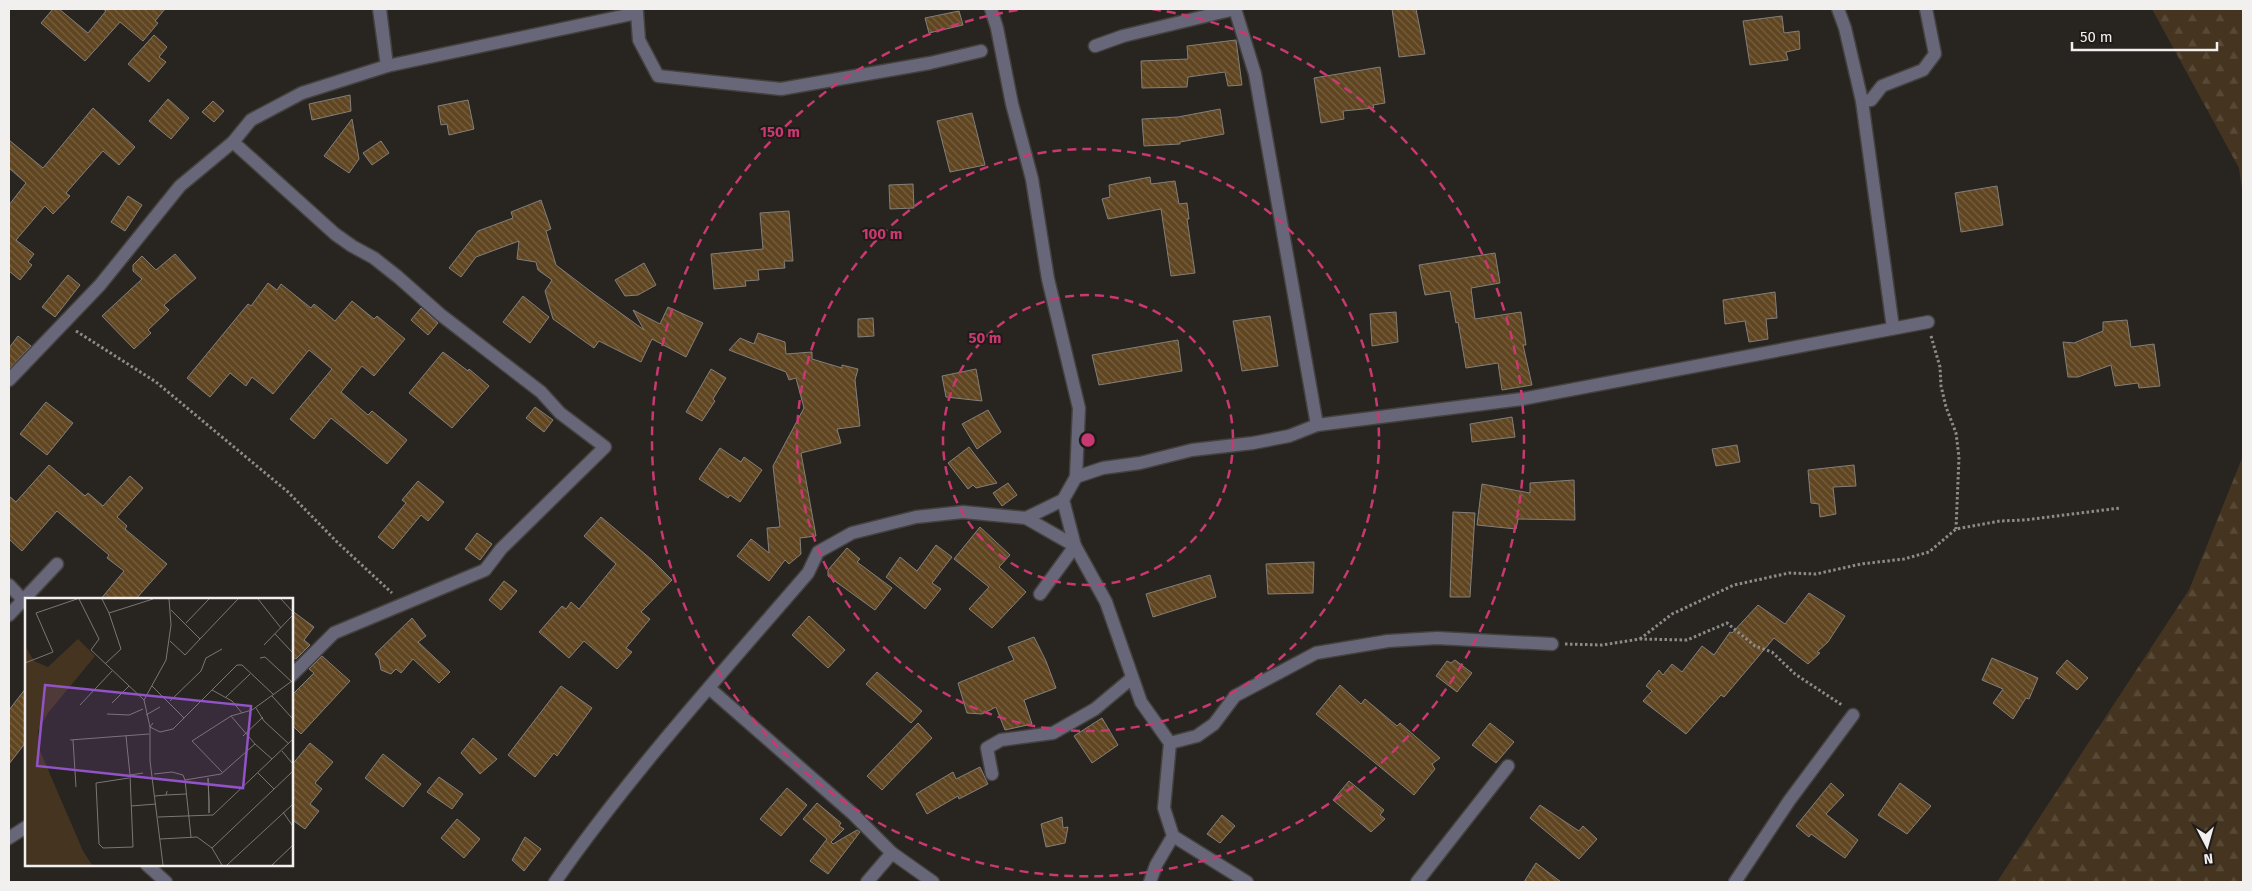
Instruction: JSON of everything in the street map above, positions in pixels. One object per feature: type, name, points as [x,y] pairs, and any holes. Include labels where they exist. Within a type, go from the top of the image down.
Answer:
[{"type":"street","points":[[380,9],[387,66]]},
{"type":"street","points":[[991,9],[997,28],[1012,104],[1032,179],[1048,279],[1079,408],[1076,477],[1063,500],[1026,518]]},
{"type":"street","points":[[1094,46],[1123,36],[1235,9],[1255,74],[1317,425]]},
{"type":"street","points":[[1838,9],[1845,28],[1862,101],[1893,328]]},
{"type":"street","points":[[1862,101],[1871,100],[1882,86],[1923,70],[1935,54],[1926,9]]},
{"type":"street","points":[[9,380],[100,285],[180,186],[233,142],[252,120],[302,93],[387,66],[636,11],[639,40],[658,76],[781,89],[930,63],[981,51]]},
{"type":"street","points":[[233,142],[335,234],[382,264],[441,315],[541,392],[560,414],[605,448],[501,549],[485,570],[334,633],[292,675]]},
{"type":"street","points":[[1076,477],[1103,468],[1140,463],[1192,450],[1253,443],[1289,436],[1317,425],[1522,399],[1928,322]]},
{"type":"street","points":[[1063,500],[1075,546],[1106,602],[1140,702],[1170,743],[1164,808],[1173,836],[1247,882]]},
{"type":"street","points":[[555,882],[589,833],[709,688],[808,573],[818,552],[852,533],[916,517],[963,512],[1026,518],[1075,546]]},
{"type":"street","points":[[1040,594],[1075,546]]},
{"type":"street","points":[[28,598],[57,564]]},
{"type":"street","points":[[9,585],[25,601],[9,616]]},
{"type":"street","points":[[1170,743],[1197,736],[1214,724],[1235,696],[1316,653],[1388,641],[1437,638],[1552,644]]},
{"type":"street","points":[[992,774],[987,748],[1001,740],[1053,733],[1095,709],[1132,678]]},
{"type":"street","points":[[709,688],[852,813],[892,853],[933,882]]},
{"type":"street","points":[[1735,882],[1789,801],[1853,715]]},
{"type":"street","points":[[1417,882],[1508,766]]},
{"type":"street","points":[[9,838],[25,828]]},
{"type":"street","points":[[1150,882],[1156,865],[1173,836]]},
{"type":"street","points":[[867,882],[892,853]]},
{"type":"street","points":[[148,866],[166,882]]},
{"type":"path","points":[[1928,322],[1940,367],[1941,386],[1946,407],[1956,433],[1959,457],[1956,529]]},
{"type":"path","points":[[64,324],[156,382],[288,492],[338,543],[405,605]]},
{"type":"path","points":[[1640,639],[1672,614],[1734,584],[1789,573],[1816,574],[1860,564],[1904,559],[1929,552],[1956,529],[2000,521],[2025,520],[2120,508]]},
{"type":"path","points":[[1552,644],[1602,645],[1640,639],[1687,640],[1727,623],[1755,646],[1772,652],[1794,674],[1817,687],[1853,715]]},
{"type":"green space","points":[[2152,9],[2243,9],[2243,196],[2239,168]]},
{"type":"green space","points":[[2243,456],[2243,882],[1997,882],[2189,590]]},
{"type":"building","points":[[53,9],[59,9],[88,33],[106,11],[103,9],[165,9],[155,21],[158,23],[143,41],[120,22],[85,61],[41,23]]},
{"type":"building","points":[[1392,9],[1416,9],[1425,54],[1399,57]]},
{"type":"building","points":[[959,11],[963,25],[929,33],[925,18]]},
{"type":"building","points":[[1782,16],[1784,33],[1799,31],[1800,49],[1786,52],[1788,60],[1750,65],[1743,21]]},
{"type":"building","points":[[154,35],[167,47],[159,57],[166,62],[149,82],[128,64]]},
{"type":"building","points":[[1236,40],[1242,85],[1228,86],[1225,72],[1188,77],[1187,87],[1142,88],[1141,61],[1188,59],[1187,46]]},
{"type":"building","points":[[1380,67],[1385,103],[1373,105],[1374,108],[1343,111],[1344,119],[1321,123],[1314,78]]},
{"type":"building","points":[[350,95],[351,111],[312,120],[309,104]]},
{"type":"building","points":[[168,99],[189,118],[171,139],[149,121]]},
{"type":"building","points":[[468,100],[474,129],[449,135],[447,124],[441,125],[438,106]]},
{"type":"building","points":[[213,101],[224,111],[214,122],[202,112]]},
{"type":"building","points":[[93,108],[135,147],[119,165],[103,151],[66,193],[70,196],[53,214],[45,206],[16,240],[34,254],[28,262],[32,265],[20,280],[9,271],[9,205],[26,183],[9,168],[9,140],[43,168]]},
{"type":"building","points":[[1220,109],[1224,134],[1180,142],[1180,144],[1144,146],[1142,119],[1178,117]]},
{"type":"building","points":[[972,113],[985,165],[950,172],[937,121]]},
{"type":"building","points":[[352,119],[359,159],[349,173],[324,156]]},
{"type":"building","points":[[381,141],[389,153],[372,165],[363,153]]},
{"type":"building","points":[[1150,177],[1151,184],[1175,181],[1179,204],[1187,203],[1189,219],[1187,219],[1195,273],[1171,276],[1161,209],[1108,219],[1102,199],[1110,197],[1109,185]]},
{"type":"building","points":[[913,184],[914,208],[890,209],[889,185]]},
{"type":"building","points":[[1997,186],[2003,225],[1961,232],[1955,193]]},
{"type":"building","points":[[128,196],[142,205],[125,231],[111,222]]},
{"type":"building","points":[[541,200],[551,229],[546,231],[556,265],[590,291],[644,330],[633,310],[660,324],[668,307],[703,323],[686,357],[652,339],[641,362],[599,341],[594,348],[553,319],[545,291],[552,280],[538,270],[536,262],[517,259],[519,241],[476,257],[461,277],[449,268],[478,231],[513,218],[511,212]]},
{"type":"building","points":[[789,211],[793,261],[784,261],[785,268],[758,270],[759,280],[745,281],[746,286],[714,289],[711,254],[763,249],[760,213]]},
{"type":"building","points":[[1495,253],[1500,283],[1471,288],[1475,319],[1521,312],[1526,345],[1523,345],[1532,385],[1502,390],[1498,363],[1466,368],[1458,322],[1456,323],[1450,291],[1425,295],[1419,265]]},
{"type":"building","points":[[175,254],[196,278],[164,305],[169,310],[148,330],[151,333],[134,349],[102,316],[142,279],[133,271],[133,265],[142,256],[156,270]]},
{"type":"building","points":[[644,263],[656,285],[638,295],[625,296],[615,280]]},
{"type":"building","points":[[68,275],[80,285],[55,317],[42,307]]},
{"type":"building","points":[[268,283],[277,290],[281,284],[311,308],[314,304],[335,321],[352,301],[374,319],[377,316],[405,339],[374,376],[362,366],[341,392],[368,415],[372,411],[407,440],[387,464],[331,418],[314,439],[290,419],[332,369],[309,350],[273,394],[252,377],[246,386],[230,373],[210,397],[187,378],[248,304],[251,306]]},
{"type":"building","points":[[1775,292],[1777,318],[1766,319],[1768,339],[1749,342],[1745,321],[1725,324],[1723,300]]},
{"type":"building","points":[[523,296],[549,317],[530,343],[503,322]]},
{"type":"building","points":[[421,308],[438,323],[428,335],[411,320]]},
{"type":"building","points":[[1396,312],[1398,342],[1372,346],[1370,314]]},
{"type":"building","points":[[1270,316],[1278,366],[1242,371],[1233,321]]},
{"type":"building","points":[[873,318],[874,336],[858,337],[858,319]]},
{"type":"building","points":[[2127,320],[2131,347],[2154,344],[2160,386],[2139,388],[2138,383],[2115,386],[2111,365],[2078,377],[2068,377],[2063,342],[2074,343],[2103,331],[2103,322]]},
{"type":"building","points":[[758,333],[785,342],[786,354],[812,352],[812,359],[842,368],[842,365],[858,369],[855,380],[860,426],[837,429],[841,443],[801,453],[816,536],[800,538],[801,554],[789,564],[785,560],[769,581],[737,556],[751,539],[769,553],[767,528],[780,527],[773,466],[804,408],[796,378],[789,380],[786,372],[729,350],[740,338],[754,344]]},
{"type":"building","points":[[18,336],[31,346],[9,369],[9,348]]},
{"type":"building","points":[[1178,340],[1182,371],[1099,385],[1092,355]]},
{"type":"building","points":[[443,352],[468,371],[469,369],[489,386],[452,428],[409,393]]},
{"type":"building","points":[[711,369],[726,378],[713,399],[715,401],[702,421],[686,412]]},
{"type":"building","points":[[976,369],[982,401],[946,397],[942,376]]},
{"type":"building","points":[[46,402],[73,423],[47,455],[20,434]]},
{"type":"building","points":[[535,407],[553,420],[544,432],[526,418]]},
{"type":"building","points":[[988,410],[1001,432],[977,449],[962,424]]},
{"type":"building","points":[[1512,417],[1515,437],[1472,442],[1470,424]]},
{"type":"building","points":[[1737,445],[1740,462],[1716,466],[1712,449]]},
{"type":"building","points":[[969,447],[997,483],[976,488],[973,485],[968,489],[948,463]]},
{"type":"building","points":[[720,448],[741,462],[744,457],[762,470],[740,502],[730,495],[728,498],[699,479]]},
{"type":"building","points":[[49,465],[85,496],[88,493],[103,506],[130,476],[143,488],[117,517],[127,526],[125,529],[167,564],[137,598],[102,598],[124,571],[107,558],[109,555],[57,511],[22,551],[9,539],[9,496],[16,502]]},
{"type":"building","points":[[1854,465],[1856,486],[1833,487],[1836,514],[1820,517],[1819,504],[1811,503],[1808,470]]},
{"type":"building","points":[[1574,480],[1575,520],[1518,519],[1516,529],[1477,525],[1482,484],[1530,493],[1530,483]]},
{"type":"building","points":[[418,481],[444,502],[428,521],[421,515],[393,549],[378,537],[406,503],[402,500]]},
{"type":"building","points":[[1008,483],[1017,495],[1002,506],[993,493]]},
{"type":"building","points":[[1453,512],[1475,513],[1470,597],[1450,597]]},
{"type":"building","points":[[601,517],[652,560],[672,580],[641,612],[650,619],[626,648],[632,652],[617,669],[584,641],[569,658],[539,632],[562,606],[566,609],[571,602],[579,609],[616,564],[584,536]]},
{"type":"building","points":[[980,527],[1010,555],[999,567],[1026,592],[992,628],[969,609],[989,587],[954,559]]},
{"type":"building","points":[[477,533],[492,544],[480,560],[465,549]]},
{"type":"building","points":[[936,545],[952,557],[932,583],[941,589],[925,609],[886,577],[900,557],[917,571]]},
{"type":"building","points":[[847,548],[860,559],[857,562],[892,588],[875,610],[828,576],[828,570]]},
{"type":"building","points":[[1314,562],[1313,593],[1268,594],[1266,564]]},
{"type":"building","points":[[1210,575],[1216,597],[1153,617],[1146,594]]},
{"type":"building","points":[[504,581],[517,591],[501,610],[489,600]]},
{"type":"building","points":[[1809,593],[1845,616],[1828,642],[1817,652],[1820,653],[1808,664],[1774,638],[1724,697],[1721,695],[1686,734],[1643,701],[1652,691],[1646,686],[1659,670],[1663,675],[1672,664],[1682,672],[1702,646],[1714,655],[1730,632],[1732,633],[1758,605],[1785,624]]},
{"type":"building","points":[[292,611],[314,627],[304,640],[310,645],[296,659],[292,657]]},
{"type":"building","points":[[809,616],[845,650],[828,668],[792,635]]},
{"type":"building","points":[[412,618],[426,636],[418,642],[450,672],[439,683],[413,659],[401,673],[396,669],[391,674],[381,670],[379,659],[375,654]]},
{"type":"building","points":[[1034,637],[1046,661],[1056,688],[1024,700],[1032,724],[1005,730],[996,707],[982,714],[967,713],[958,683],[1014,660],[1008,647]]},
{"type":"building","points":[[322,656],[350,681],[301,734],[292,725],[292,695],[314,673],[309,669]]},
{"type":"building","points":[[1992,658],[2038,678],[2029,699],[2026,698],[2013,719],[1993,703],[2003,689],[1982,680]]},
{"type":"building","points":[[1455,660],[1472,673],[1457,692],[1436,676],[1447,661],[1451,663]]},
{"type":"building","points":[[2067,660],[2088,678],[2077,690],[2056,673]]},
{"type":"building","points":[[877,672],[922,711],[911,723],[866,684]]},
{"type":"building","points":[[1340,685],[1361,704],[1365,699],[1397,726],[1400,723],[1440,758],[1432,764],[1435,769],[1414,795],[1316,714]]},
{"type":"building","points":[[561,686],[592,708],[557,756],[554,753],[535,777],[508,755]]},
{"type":"building","points":[[25,689],[25,743],[9,764],[9,710]]},
{"type":"building","points":[[1102,718],[1118,745],[1092,763],[1074,736]]},
{"type":"building","points":[[918,723],[932,738],[882,790],[867,776]]},
{"type":"building","points":[[1490,723],[1514,742],[1496,763],[1472,745]]},
{"type":"building","points":[[473,738],[497,759],[480,774],[461,753]]},
{"type":"building","points":[[310,743],[333,762],[315,783],[322,789],[310,804],[319,811],[305,829],[292,820],[292,765]]},
{"type":"building","points":[[383,754],[421,784],[403,807],[365,778]]},
{"type":"building","points":[[980,767],[988,784],[959,799],[958,796],[927,814],[916,794],[953,772],[956,779]]},
{"type":"building","points":[[439,777],[463,794],[452,809],[427,792]]},
{"type":"building","points":[[1349,781],[1384,810],[1380,815],[1385,819],[1371,832],[1333,800]]},
{"type":"building","points":[[1831,783],[1844,795],[1826,814],[1858,840],[1845,858],[1811,834],[1809,837],[1796,826]]},
{"type":"building","points":[[1900,783],[1931,806],[1907,834],[1878,815]]},
{"type":"building","points":[[787,788],[807,805],[781,836],[760,819]]},
{"type":"building","points":[[817,803],[841,823],[839,826],[844,829],[831,842],[833,844],[857,830],[860,832],[828,874],[810,861],[827,839],[803,819]]},
{"type":"building","points":[[1540,805],[1579,831],[1583,826],[1597,839],[1579,859],[1530,818]]},
{"type":"building","points":[[1222,815],[1235,826],[1220,843],[1207,834]]},
{"type":"building","points":[[1062,817],[1063,828],[1068,827],[1065,843],[1046,847],[1041,824]]},
{"type":"building","points":[[457,819],[480,839],[464,858],[441,838]]},
{"type":"building","points":[[525,837],[541,849],[524,871],[512,860]]},
{"type":"building","points":[[1536,863],[1561,882],[1524,882]]}]
